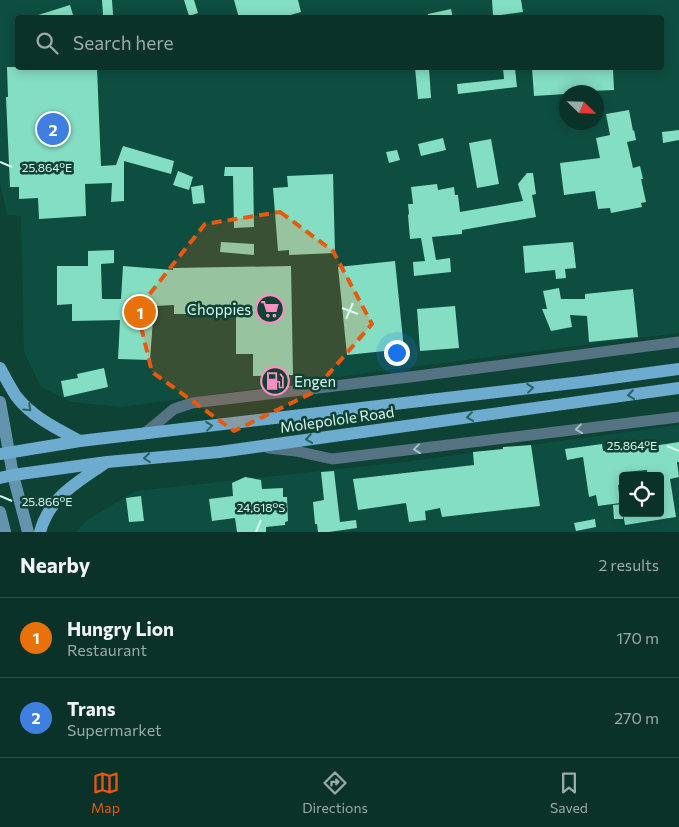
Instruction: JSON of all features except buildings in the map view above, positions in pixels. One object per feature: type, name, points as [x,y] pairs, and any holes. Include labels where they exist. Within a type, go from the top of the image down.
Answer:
[{"type":"main road","points":[[0,368],[16,396],[27,408],[38,417],[80,441]]},
{"type":"main road","name":"Molepolole Road","points":[[5,453],[80,441],[679,369]]},
{"type":"main road","name":"Molepolole Road","points":[[0,478],[107,462],[258,447],[679,388]]},
{"type":"main road","points":[[0,402],[5,453],[13,475],[28,532]]},
{"type":"main road","points":[[40,532],[43,520],[55,502],[69,488],[107,462]]},
{"type":"main road","points":[[0,512],[5,532]]},
{"type":"street","points":[[144,434],[174,409],[192,403],[679,342]]},
{"type":"street","points":[[258,447],[296,451],[332,459],[679,416]]},
{"type":"highlighted area","points":[[280,212],[333,251],[372,324],[312,393],[234,431],[152,372],[137,310],[205,224]]},
{"type":"shaded area","points":[[0,0],[679,0],[679,333],[396,369],[122,407],[71,402],[41,387],[24,352],[21,216],[7,215],[0,183]]},
{"type":"shaded area","points":[[679,425],[679,532],[76,532],[86,521],[135,491],[404,462]]},
{"type":"place","name":"Trans","points":[[53,129]]},
{"type":"place","name":"Choppies","points":[[270,309]]},
{"type":"place","name":"Hungry Lion","points":[[140,312]]},
{"type":"place","name":"Engen","points":[[275,381]]}]
